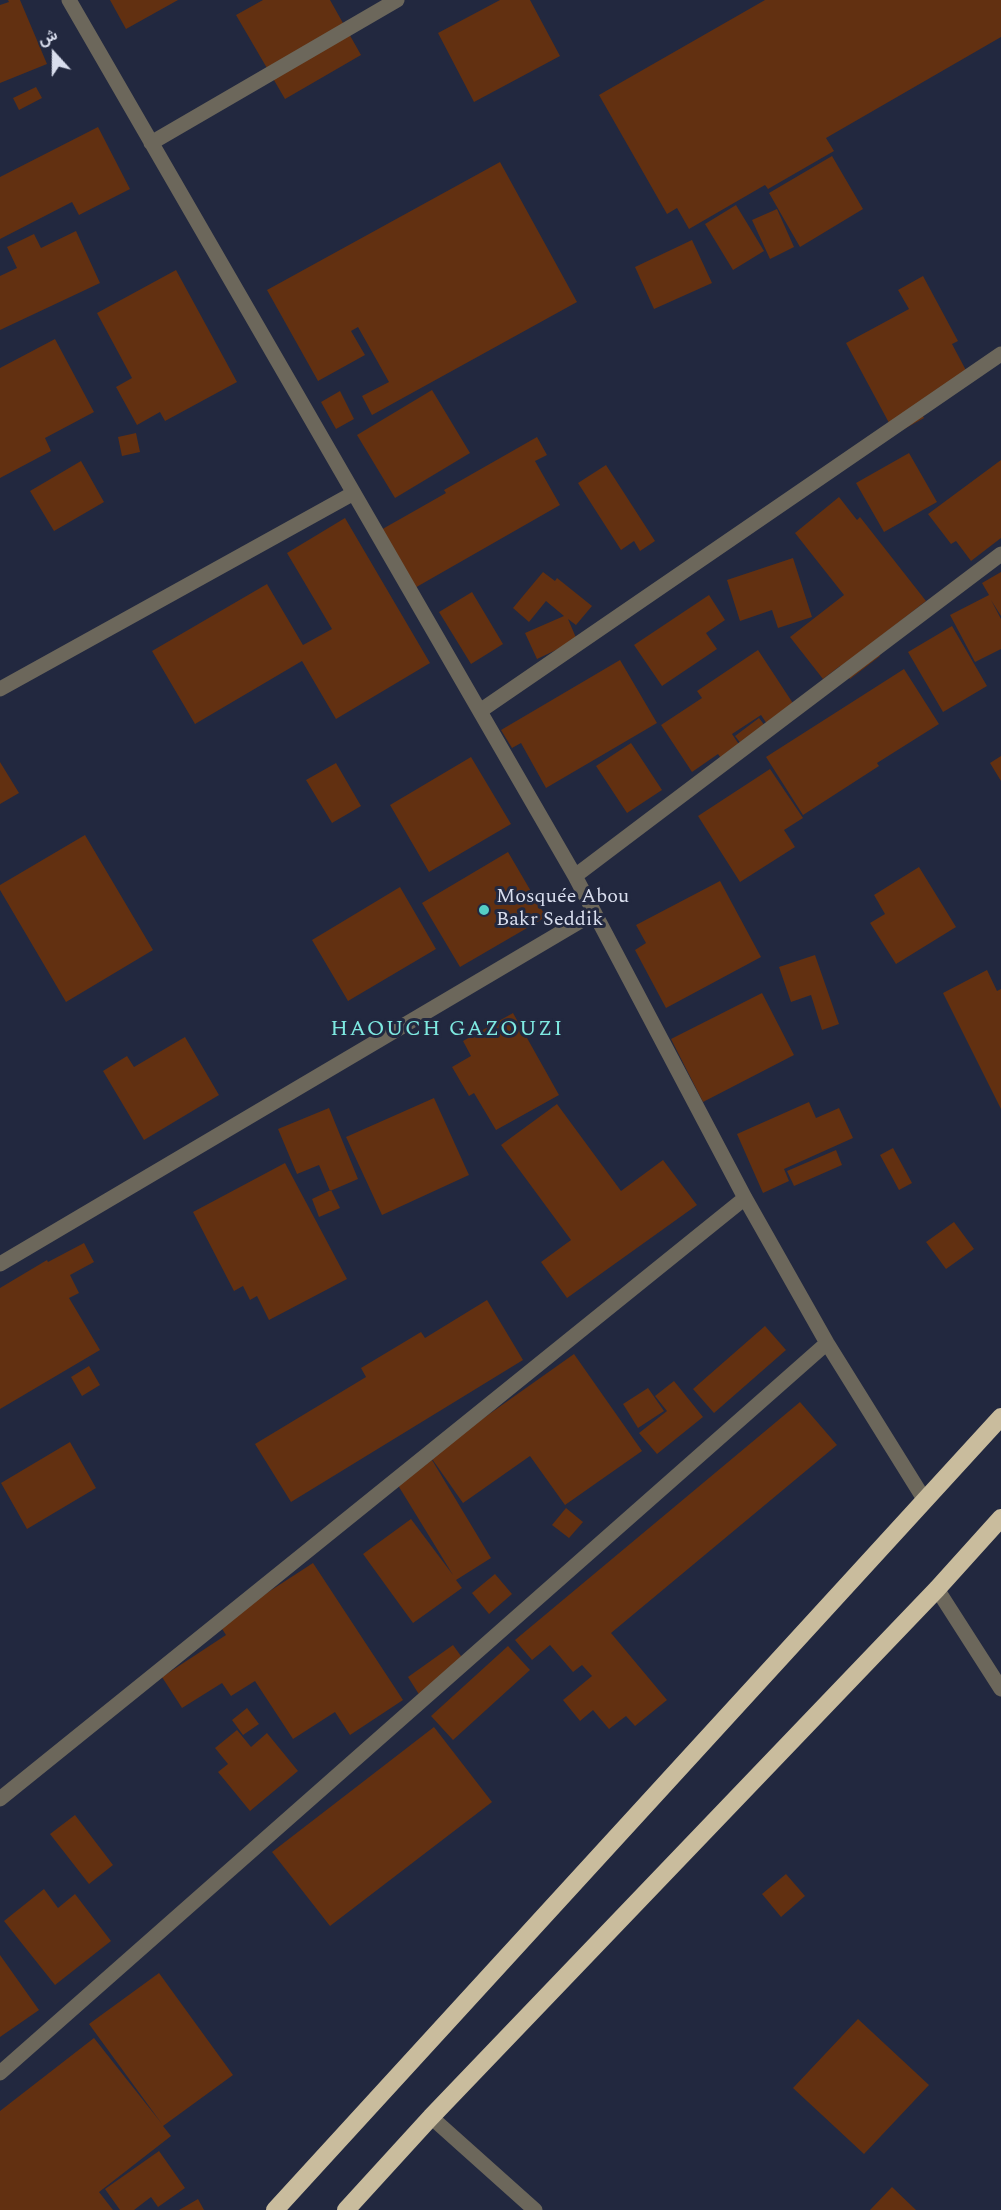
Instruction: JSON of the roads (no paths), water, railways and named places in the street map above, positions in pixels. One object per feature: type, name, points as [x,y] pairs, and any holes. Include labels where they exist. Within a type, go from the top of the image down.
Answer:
[{"type":"highway","points":[[275,2210],[1001,1417]]},
{"type":"highway","points":[[346,2210],[431,2117],[937,1589],[1001,1518]]},
{"type":"street","points":[[69,0],[574,876],[745,1198],[827,1343],[924,1499]]},
{"type":"street","points":[[151,143],[397,0]]},
{"type":"street","points":[[480,711],[1001,354]]},
{"type":"street","points":[[0,689],[352,494]]},
{"type":"street","points":[[574,876],[1001,554]]},
{"type":"street","points":[[0,1264],[594,913]]},
{"type":"street","points":[[0,1799],[745,1198]]},
{"type":"street","points":[[0,2073],[827,1343]]},
{"type":"street","points":[[937,1589],[1001,1689]]},
{"type":"street","points":[[431,2117],[535,2210]]},
{"type":"place","name":"Mosquée Abou Bakr Seddik","points":[[484,910]]},
{"type":"district","name":"HAOUCH GAZOUZI","points":[[447,1031]]}]
